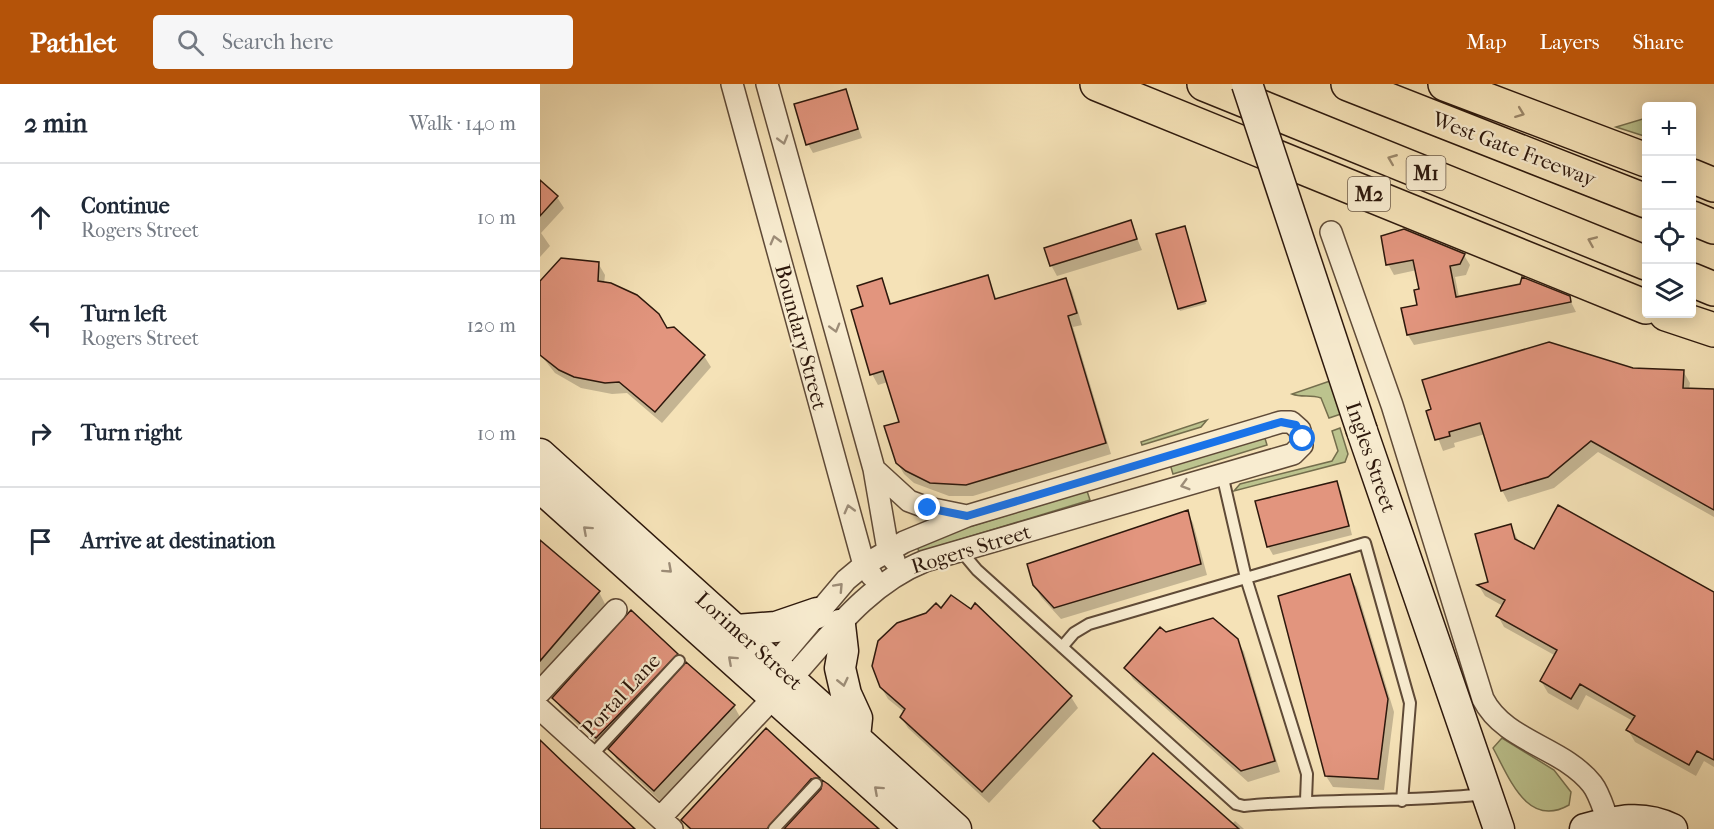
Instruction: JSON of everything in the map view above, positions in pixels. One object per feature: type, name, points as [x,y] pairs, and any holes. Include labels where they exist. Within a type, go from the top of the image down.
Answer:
[{"type":"highway","name":"M2","points":[[1097,84],[1642,305]]},
{"type":"highway","points":[[1141,84],[1642,285]]},
{"type":"highway","name":"M1","points":[[1204,84],[1642,261]]},
{"type":"highway","points":[[1262,84],[1642,238]]},
{"type":"highway","points":[[1445,84],[1642,158]]},
{"type":"highway","name":"West Gate Freeway","points":[[1351,85],[1642,199]]},
{"type":"highway","points":[[1696,178],[1714,185]]},
{"type":"highway","points":[[1696,220],[1714,227]]},
{"type":"highway","points":[[1696,258],[1714,265]]},
{"type":"highway","points":[[1696,282],[1714,289]]},
{"type":"highway","points":[[1696,304],[1714,310]]},
{"type":"highway","points":[[1678,318],[1714,330]]},
{"type":"main road","name":"Ingles Street","points":[[1247,84],[1362,431],[1499,829]]},
{"type":"main road","name":"Lorimer Street","points":[[540,454],[736,630],[772,686],[855,737],[956,829]]},
{"type":"main road","name":"Lorimer Street","points":[[540,487],[772,686],[921,829]]},
{"type":"main road","points":[[736,630],[829,619],[843,651],[840,668],[846,694],[857,718],[855,737]]},
{"type":"main road","points":[[1597,826],[1647,820],[1672,829]]},
{"type":"street","name":"Boundary Street","points":[[732,84],[864,565],[879,586]]},
{"type":"street","name":"Boundary Street","points":[[767,84],[874,469],[888,550],[900,571]]},
{"type":"street","name":"Ingles Street","points":[[1331,232],[1392,405],[1480,692],[1490,711],[1500,721],[1566,761],[1586,776],[1594,786],[1597,826]]},
{"type":"street","name":"Rogers Street","points":[[666,823],[772,686],[829,619],[900,571],[1296,453],[1303,442],[1299,427],[1291,422],[1281,422],[967,516],[888,550],[864,565],[841,585],[829,619]]},
{"type":"street","points":[[1135,464],[1143,497]]},
{"type":"street","points":[[874,469],[909,501],[967,516]]},
{"type":"street","points":[[540,692],[616,610]]},
{"type":"street","points":[[540,709],[666,823]]},
{"type":"lane","points":[[1222,474],[1246,578],[1307,774],[1306,800]]},
{"type":"lane","points":[[1062,647],[1074,633],[1089,624],[1365,543],[1410,703],[1402,801]]},
{"type":"lane","points":[[961,551],[977,570],[1236,804],[1244,806],[1306,800],[1402,801],[1487,794]]},
{"type":"lane","name":"Portal Lane","points":[[591,756],[679,661]]},
{"type":"lane","points":[[774,829],[816,784]]},
{"type":"green space","points":[[1642,119],[1642,135],[1616,127]]},
{"type":"green space","points":[[1330,381],[1341,414],[1329,418],[1321,398],[1292,394]]},
{"type":"green space","points":[[1207,420],[1201,427],[1142,445],[1141,442]]},
{"type":"green space","points":[[1340,428],[1348,454],[1345,462],[1234,491],[1240,484],[1332,461],[1338,451],[1332,431]]},
{"type":"green space","points":[[1264,435],[1267,445],[1173,474],[1170,464]]},
{"type":"green space","points":[[1087,491],[1090,500],[919,552],[916,543]]},
{"type":"green space","points":[[1502,738],[1554,770],[1571,792],[1569,805],[1554,811],[1542,810],[1531,805],[1521,796],[1493,748]]},
{"type":"building","points":[[846,89],[858,129],[806,145],[794,104]]},
{"type":"building","points":[[540,180],[558,196],[540,216]]},
{"type":"building","points":[[1131,220],[1137,239],[1050,266],[1044,248]]},
{"type":"building","points":[[1185,226],[1206,301],[1178,309],[1156,234]]},
{"type":"building","points":[[1404,229],[1465,254],[1460,264],[1450,266],[1456,297],[1520,284],[1522,277],[1570,296],[1571,302],[1407,335],[1401,308],[1417,305],[1414,290],[1419,289],[1413,260],[1386,265],[1381,236]]},
{"type":"building","points":[[561,258],[599,262],[598,281],[611,283],[637,295],[659,314],[667,328],[674,327],[705,355],[655,412],[619,382],[605,383],[574,377],[559,370],[540,355],[540,281]]},
{"type":"building","points":[[988,275],[995,299],[1066,278],[1077,313],[1068,316],[1106,443],[966,485],[930,483],[906,471],[896,463],[884,426],[899,422],[883,371],[870,375],[851,310],[863,306],[857,286],[882,278],[890,304]]},
{"type":"building","points":[[1549,342],[1633,368],[1684,370],[1683,388],[1714,389],[1714,510],[1591,441],[1548,477],[1501,491],[1480,423],[1449,432],[1450,436],[1435,440],[1426,411],[1431,409],[1422,380]]},
{"type":"building","points":[[1337,481],[1349,526],[1267,547],[1255,501]]},
{"type":"building","points":[[1558,505],[1714,592],[1714,760],[1697,751],[1689,765],[1626,730],[1635,716],[1580,684],[1571,699],[1540,681],[1557,650],[1496,616],[1505,600],[1477,585],[1488,582],[1475,534],[1511,524],[1515,539],[1534,549]]},
{"type":"building","points":[[1188,510],[1201,564],[1054,608],[1033,585],[1027,564]]},
{"type":"building","points":[[540,540],[600,591],[540,661]]},
{"type":"building","points":[[1350,574],[1388,699],[1378,779],[1325,776],[1278,596]]},
{"type":"building","points":[[951,595],[971,609],[975,603],[1072,696],[982,792],[900,717],[905,709],[880,687],[872,666],[878,641],[897,623],[926,613],[936,603],[941,608]]},
{"type":"building","points":[[631,610],[678,654],[596,738],[552,698]]},
{"type":"building","points":[[1213,618],[1238,639],[1275,761],[1241,771],[1124,668],[1160,627],[1166,632]]},
{"type":"building","points":[[686,662],[735,705],[654,791],[608,749]]},
{"type":"building","points":[[766,728],[820,778],[811,779],[767,829],[691,829],[681,820]]},
{"type":"building","points":[[540,740],[565,764],[635,829],[540,829]]},
{"type":"building","points":[[1153,753],[1239,829],[1101,829],[1093,821]]},
{"type":"building","points":[[822,780],[879,829],[784,829],[821,789]]},
{"type":"route","points":[[928,508],[967,516],[1281,422],[1288,421],[1296,425],[1303,439]]}]
